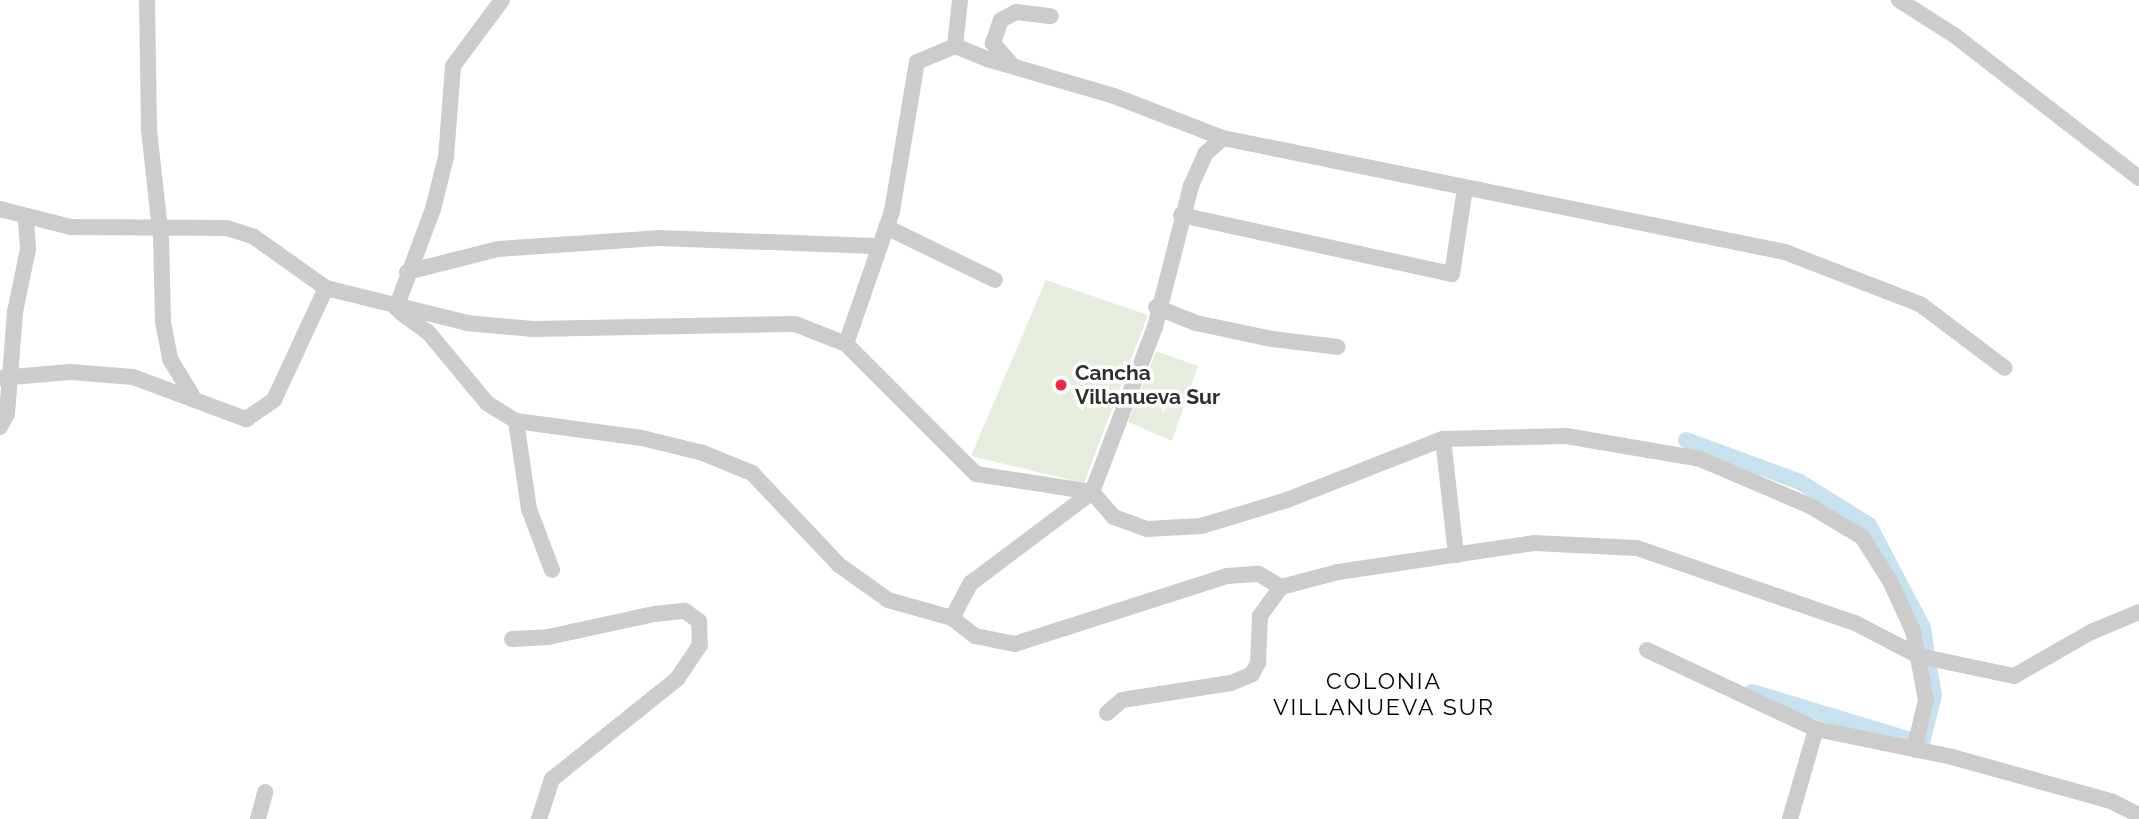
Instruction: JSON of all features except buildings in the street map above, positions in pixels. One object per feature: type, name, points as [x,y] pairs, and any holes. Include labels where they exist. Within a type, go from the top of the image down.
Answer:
[{"type":"street","points":[[148,0],[149,130],[160,225],[165,340],[179,379],[192,395]]},
{"type":"street","points":[[396,308],[407,272],[433,209],[446,157],[453,66],[502,0]]},
{"type":"street","points":[[955,46],[960,0]]},
{"type":"street","points":[[1899,0],[1954,35],[2139,178]]},
{"type":"street","points":[[1013,66],[993,43],[1001,19],[1016,12],[1051,16]]},
{"type":"street","points":[[846,344],[886,227],[917,62],[955,46],[1114,96],[1223,138],[1785,252],[1920,304],[2005,368]]},
{"type":"street","points":[[952,618],[971,583],[1092,492],[1155,327],[1157,307],[1181,215],[1205,154],[1223,138]]},
{"type":"street","points":[[1181,215],[1452,274],[1465,188]]},
{"type":"street","points":[[0,209],[26,220],[71,227],[160,225],[227,228],[254,237],[326,288],[396,308],[533,329],[795,324],[846,344],[976,474],[1092,492],[1114,517],[1147,529],[1201,526],[1287,500],[1443,439],[1566,436],[1700,459],[1810,506],[1862,537],[1890,581],[1919,656],[1926,715],[1914,750]]},
{"type":"street","points":[[0,427],[7,414],[4,378],[29,249],[26,220]]},
{"type":"street","points":[[886,227],[995,280]]},
{"type":"street","points":[[407,272],[529,245],[726,238],[880,246]]},
{"type":"street","points":[[4,378],[70,372],[133,377],[192,395],[246,419],[275,400],[326,288]]},
{"type":"street","points":[[1157,307],[1272,340],[1339,346]]},
{"type":"street","points":[[396,308],[428,332],[487,403],[516,421],[642,438],[703,453],[752,473],[849,572],[888,600],[952,618],[975,636],[1015,643],[1227,576],[1259,574],[1281,587]]},
{"type":"street","points":[[516,421],[529,509],[552,570]]},
{"type":"street","points":[[1443,439],[1456,555]]},
{"type":"street","points":[[1107,713],[1122,700],[1231,683],[1252,674],[1258,663],[1260,616],[1281,587],[1338,572],[1534,543],[1637,548],[1855,623],[1919,656],[2014,676],[2091,632],[2139,612]]},
{"type":"street","points":[[512,639],[548,637],[654,614],[685,611],[699,621],[700,645],[677,679],[552,779],[538,819]]},
{"type":"street","points":[[1647,650],[1816,729],[1914,750],[2111,801],[2139,815]]},
{"type":"street","points":[[1790,819],[1816,729]]},
{"type":"street","points":[[258,819],[265,792]]},
{"type":"green space","name":"Cancha Villanueva Sur","points":[[1046,280],[1148,315],[1084,483],[971,456]]},
{"type":"green space","points":[[1156,351],[1198,366],[1172,441],[1128,422]]},
{"type":"waterway","points":[[1686,440],[1800,482],[1869,525],[1923,628],[1926,648]]},
{"type":"waterway","points":[[1922,743],[1934,695],[1929,667]]},
{"type":"waterway","points":[[1752,692],[1908,739]]},
{"type":"place","name":"Cancha Villanueva Sur","points":[[1061,385]]},
{"type":"district","name":"COLONIA VILLANUEVA SUR","points":[[1384,694]]}]
